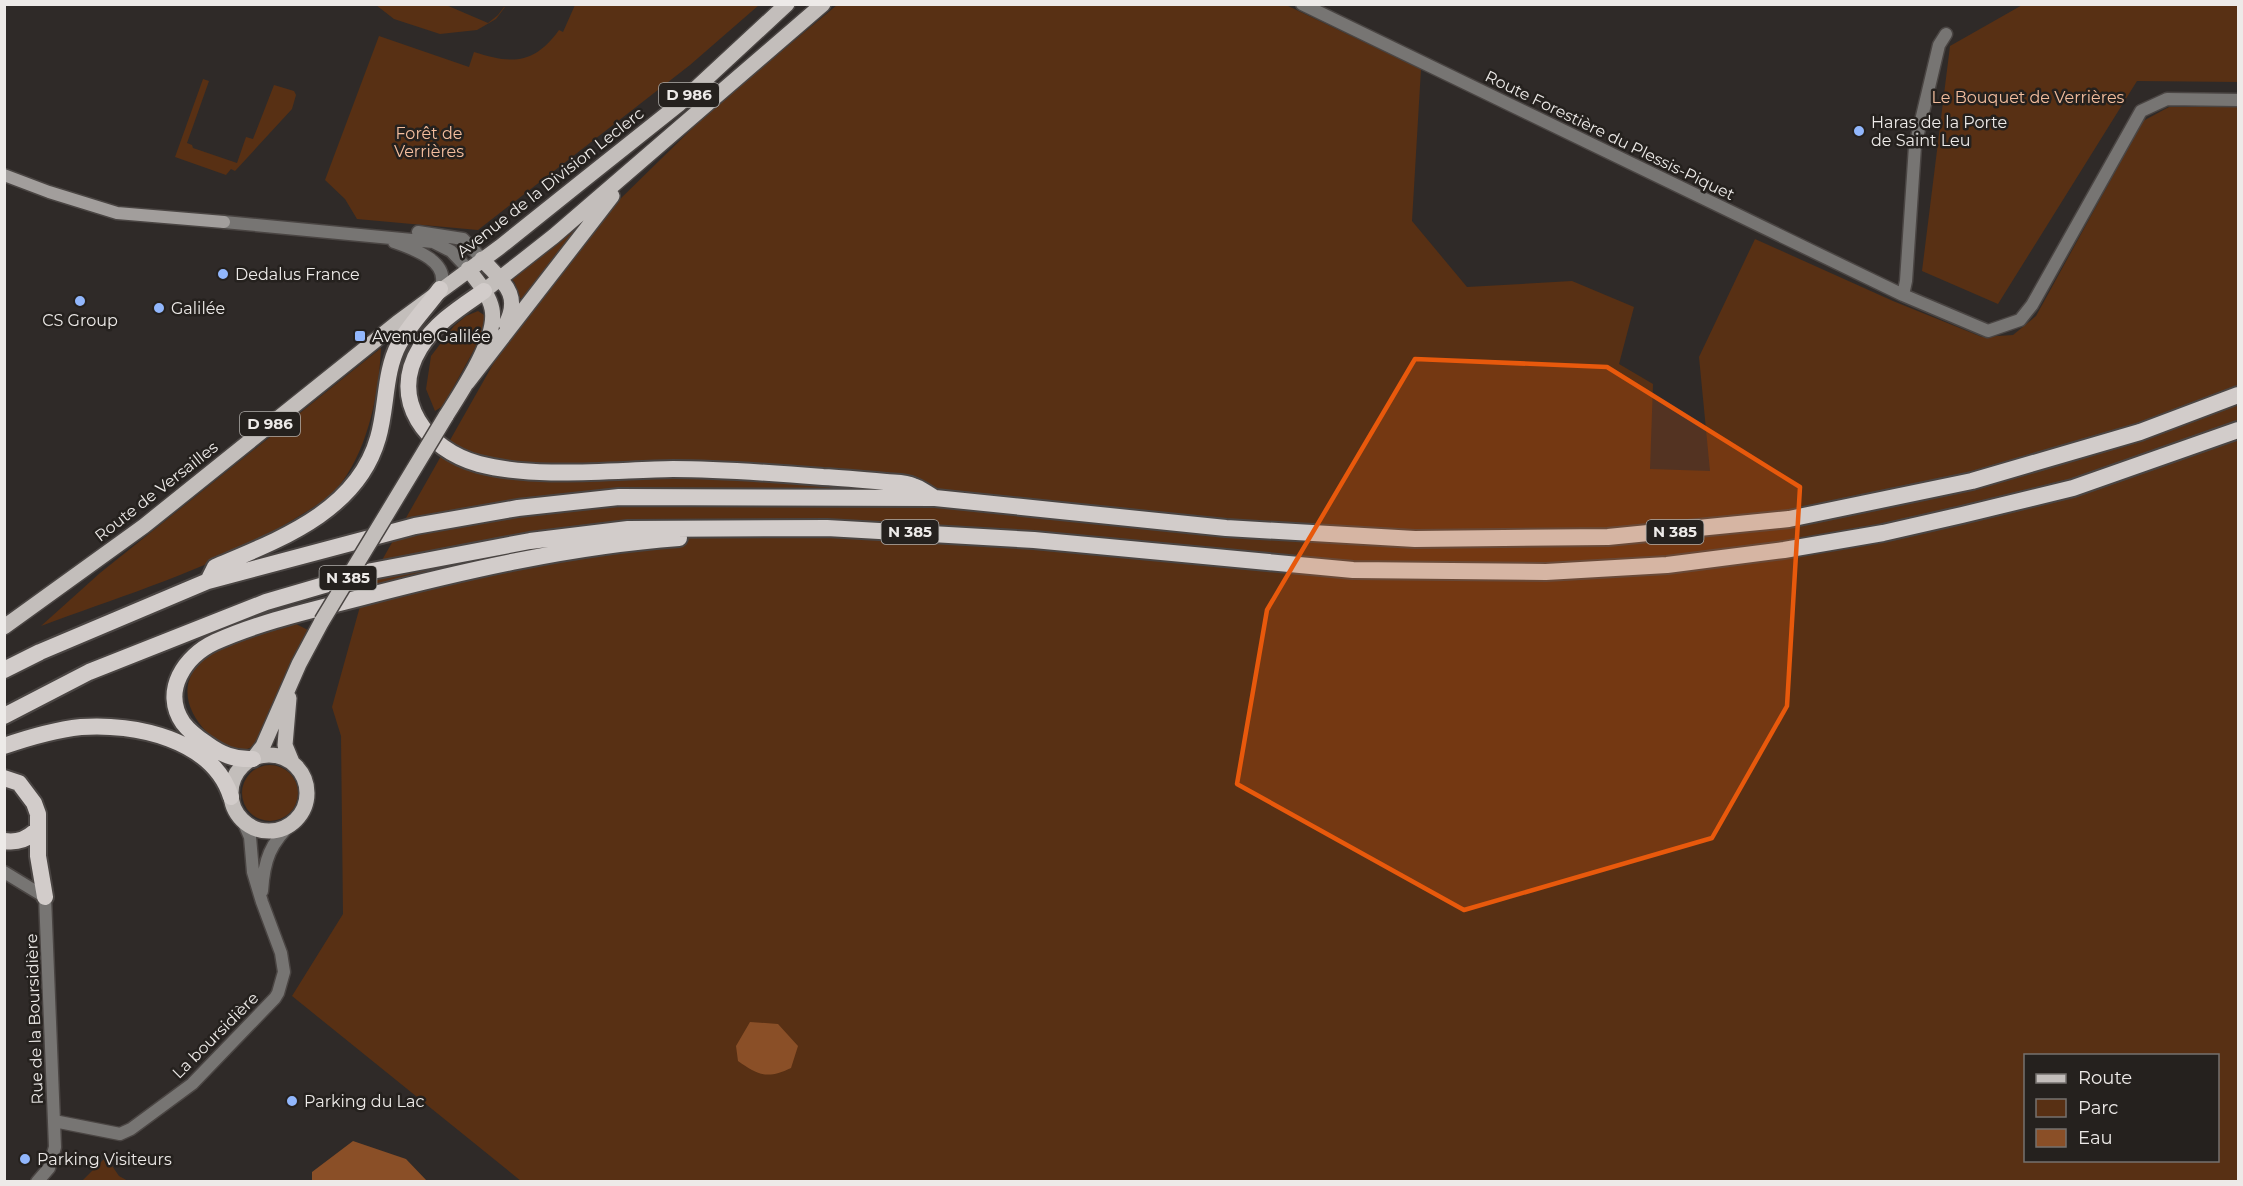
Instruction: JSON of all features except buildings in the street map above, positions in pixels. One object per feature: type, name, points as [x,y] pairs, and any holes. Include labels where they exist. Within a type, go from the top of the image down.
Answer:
[{"type":"highway","points":[[208,581],[215,567],[298,530],[320,516],[350,488],[363,470],[378,439],[392,363],[399,343],[440,289]]},
{"type":"highway","points":[[484,291],[428,337],[420,348],[410,372],[409,394],[416,418],[434,441],[453,455],[481,465],[519,470],[573,472],[707,469],[911,484],[935,498]]},
{"type":"highway","name":"N 385","points":[[4,670],[40,652],[208,581],[415,526],[528,507],[619,497],[935,498],[1226,528],[1391,538],[1608,537],[1789,519],[1972,481],[2140,432],[2238,395]]},
{"type":"highway","name":"N 385","points":[[4,716],[88,672],[266,602],[372,572],[518,543],[563,537],[628,529],[827,528],[1034,540],[1353,570],[1546,572],[1667,565],[1784,550],[1883,533],[1962,515],[2073,488],[2238,430]]},
{"type":"highway","points":[[253,759],[236,759],[220,753],[193,733],[178,714],[175,692],[181,669],[195,654],[215,642],[293,616],[522,558],[633,542],[694,537],[715,527]]},
{"type":"highway","points":[[4,746],[35,735],[82,727],[142,732],[171,740],[196,753],[224,779],[231,797]]},
{"type":"highway","points":[[4,778],[19,783],[26,790],[38,814],[38,856],[45,897]]},
{"type":"highway","points":[[4,841],[16,842],[27,839],[38,830]]},
{"type":"main road","name":"Avenue de la Division Leclerc","points":[[440,289],[500,247],[678,105],[787,4]]},
{"type":"main road","points":[[484,291],[554,236],[823,4]]},
{"type":"main road","points":[[253,759],[263,746],[306,649],[467,383],[600,210],[650,153]]},
{"type":"main road","points":[[4,175],[117,213],[225,222]]},
{"type":"main road","points":[[482,259],[511,294],[513,307],[493,351]]},
{"type":"main road","points":[[467,383],[491,328],[492,310],[484,291],[468,269]]},
{"type":"main road","name":"Route de Versailles","points":[[4,627],[144,526],[440,289]]},
{"type":"main road","points":[[292,681],[285,732],[285,744],[292,762]]},
{"type":"main road","points":[[263,755],[282,756],[292,762],[304,776],[307,786],[305,806],[301,814],[282,828],[266,831],[243,821],[233,806],[231,797],[231,786],[242,766],[263,755]]},
{"type":"street","name":"Route Forestière du Plessis-Piquet","points":[[1302,4],[1903,295],[1988,331],[2020,320],[2032,305],[2141,111],[2167,99],[2238,100]]},
{"type":"street","points":[[1903,295],[1907,270],[1915,146],[1939,45],[1946,34]]},
{"type":"street","points":[[225,222],[433,242],[451,251],[468,269]]},
{"type":"street","points":[[342,233],[391,231],[453,236],[467,242],[482,259]]},
{"type":"street","points":[[367,236],[399,244],[435,263],[443,273],[443,284],[440,289]]},
{"type":"street","name":"La boursidière","points":[[54,1121],[120,1134],[131,1129],[192,1084],[275,998],[284,972],[283,963],[253,872],[250,837],[243,821]]},
{"type":"street","name":"La boursidière","points":[[262,902],[263,872],[267,859],[280,834],[294,821]]},
{"type":"street","points":[[4,872],[45,897]]},
{"type":"street","name":"Rue de la Boursidière","points":[[37,1182],[49,1168],[54,1147],[45,897]]},
{"type":"highlighted area","points":[[1415,359],[1607,367],[1800,487],[1787,706],[1712,838],[1464,910],[1237,784],[1267,610]]},
{"type":"green space","name":"Le Bouquet de Verrières","points":[[2024,4],[2238,5],[2238,82],[2137,81],[1998,304],[1922,271],[1950,46]]},
{"type":"green space","points":[[376,5],[446,5],[488,23],[505,7],[496,19],[477,30],[440,34],[394,19]]},
{"type":"green space","name":"Forêt de Verrières","points":[[575,5],[759,5],[690,65],[478,230],[357,219],[345,199],[325,180],[379,36],[469,67],[474,52],[499,59],[521,59],[540,50],[559,30],[563,32]]},
{"type":"green space","points":[[837,5],[1286,5],[1421,69],[1412,221],[1467,287],[1572,281],[1634,307],[1619,364],[1653,384],[1650,469],[1710,471],[1699,357],[1755,239],[1893,301],[1982,337],[2013,335],[2036,316],[2143,121],[2169,107],[2238,107],[2238,1181],[521,1181],[292,996],[343,914],[341,736],[332,707],[364,592],[513,329],[612,207],[712,109]]},
{"type":"green space","points":[[203,79],[209,81],[187,143],[193,148],[237,163],[246,137],[253,139],[274,85],[294,91],[296,95],[292,109],[235,171],[231,169],[226,175],[175,157]]},
{"type":"green space","points":[[601,200],[526,299],[519,298],[515,283],[511,278]]},
{"type":"green space","points":[[478,311],[484,315],[485,325],[481,337],[443,406],[435,411],[426,389],[431,356],[454,326],[466,316]]},
{"type":"green space","points":[[381,348],[375,400],[366,435],[342,482],[327,498],[266,535],[204,565],[41,626],[100,573]]},
{"type":"green space","points":[[296,624],[308,630],[288,670],[268,723],[259,740],[253,746],[242,750],[227,746],[213,737],[200,724],[190,707],[187,689],[193,672],[209,656],[228,646]]},
{"type":"green space","points":[[270,765],[281,767],[290,773],[296,782],[298,793],[296,804],[290,813],[281,819],[270,821],[259,819],[250,813],[244,804],[242,793],[244,782],[250,773],[259,767]]},
{"type":"green space","points":[[106,1157],[119,1176],[128,1181],[82,1181]]},
{"type":"water","points":[[750,1022],[778,1024],[798,1046],[791,1068],[770,1075],[758,1073],[738,1061],[736,1046]]},
{"type":"water","points":[[353,1141],[406,1159],[427,1181],[312,1181],[312,1172]]},
{"type":"place","name":"Haras de la Porte de Saint Leu","points":[[1859,131]]},
{"type":"place","name":"Dedalus France","points":[[223,274]]},
{"type":"place","name":"CS Group","points":[[80,301]]},
{"type":"place","name":"Galilée","points":[[159,308]]},
{"type":"place","name":"Avenue Galilée","points":[[360,336]]},
{"type":"place","name":"Parking du Lac","points":[[292,1101]]},
{"type":"place","name":"Parking Visiteurs","points":[[25,1159]]}]
